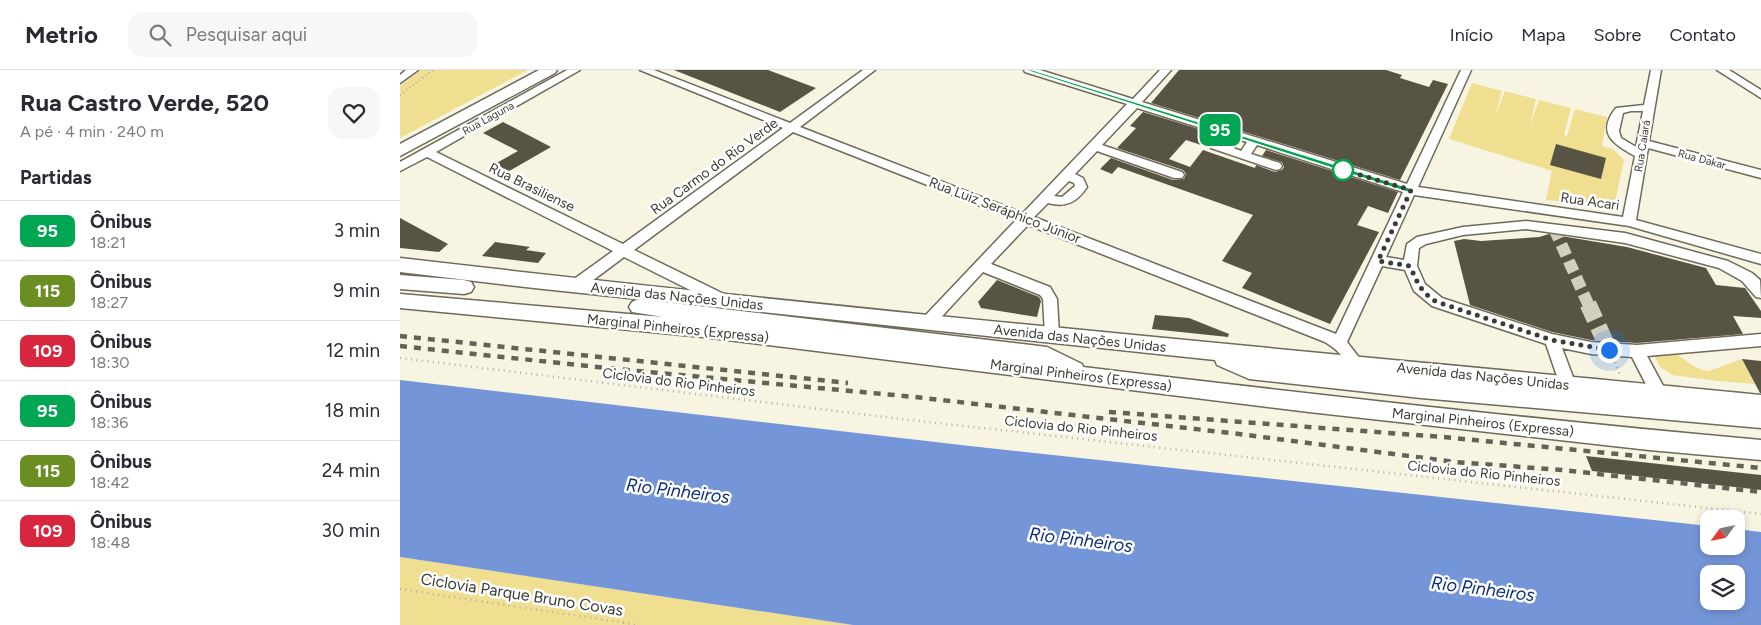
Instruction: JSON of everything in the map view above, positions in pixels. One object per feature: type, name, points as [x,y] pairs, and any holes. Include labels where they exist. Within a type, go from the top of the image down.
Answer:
[{"type":"highway","points":[[400,151],[550,70]]},
{"type":"highway","name":"Avenida das Nações Unidas","points":[[400,265],[576,286],[1052,335],[1761,404]]},
{"type":"highway","points":[[400,282],[804,325],[1047,355],[1083,374]]},
{"type":"highway","name":"Marginal Pinheiros (Expressa)","points":[[400,301],[703,329],[1083,374],[1309,404],[1761,450]]},
{"type":"highway","points":[[1209,351],[1249,370],[1421,389],[1761,418]]},
{"type":"highway","points":[[1649,440],[1702,432],[1761,436]]},
{"type":"street","points":[[400,80],[413,70]]},
{"type":"street","name":"Rua Laguna","points":[[400,166],[575,70]]},
{"type":"street","name":"Rua Luiz Seráphico Júnior","points":[[648,70],[1339,343],[1356,364]]},
{"type":"street","name":"Rua Carmo do Rio Verde","points":[[576,286],[870,70]]},
{"type":"street","name":"Rua Acari","points":[[1030,70],[1411,190],[1629,222],[1761,259]]},
{"type":"street","points":[[928,322],[1166,70]]},
{"type":"street","points":[[1339,343],[1466,70]]},
{"type":"street","name":"Rua Caiará","points":[[1629,222],[1656,70]]},
{"type":"street","points":[[1722,70],[1761,95]]},
{"type":"street","name":"Rua Dakar","points":[[1648,108],[1631,108],[1618,111],[1613,132],[1616,140],[1642,148],[1761,174]]},
{"type":"street","points":[[1220,130],[1214,143],[1216,146],[1276,166]]},
{"type":"street","points":[[1244,156],[1254,141]]},
{"type":"street","points":[[1095,146],[1178,175]]},
{"type":"street","name":"Rua Brasiliense","points":[[426,152],[725,300]]},
{"type":"street","points":[[1046,198],[1064,202],[1069,200],[1082,187],[1079,181],[1068,174]]},
{"type":"street","points":[[1573,213],[1574,231]]},
{"type":"street","points":[[1761,293],[1747,277],[1723,264],[1643,242],[1526,225],[1463,231],[1426,239],[1414,244],[1410,266],[1419,287],[1437,302],[1552,340],[1609,350],[1637,351],[1761,340]]},
{"type":"street","points":[[1378,261],[1410,266]]},
{"type":"street","points":[[981,266],[1045,291],[1050,299],[1052,335]]},
{"type":"street","points":[[1552,340],[1568,385]]},
{"type":"street","points":[[1637,351],[1659,393]]},
{"type":"path","points":[[400,95],[433,70]]},
{"type":"path","points":[[1609,350],[1627,390]]},
{"type":"path","name":"Ciclovia do Rio Pinheiros","points":[[400,358],[546,377],[1020,432],[1761,514]]},
{"type":"path","name":"Ciclovia Parque Bruno Covas","points":[[400,588],[639,625]]},
{"type":"shaded area","points":[[421,70],[528,70],[400,138],[400,86]]},
{"type":"shaded area","points":[[1472,83],[1502,91],[1495,116],[1505,91],[1536,99],[1530,126],[1539,100],[1571,108],[1564,135],[1567,136],[1575,109],[1607,117],[1602,146],[1613,149],[1624,160],[1614,207],[1546,200],[1552,171],[1449,139]]},
{"type":"shaded area","points":[[1671,352],[1698,368],[1709,371],[1742,359],[1755,384],[1672,375],[1659,366],[1655,357],[1656,355]]},
{"type":"shaded area","points":[[400,557],[853,625],[400,625]]},
{"type":"water","name":"Rio Pinheiros","points":[[400,380],[970,446],[1700,525],[1700,555],[1745,555],[1745,530],[1761,532],[1761,625],[853,625],[400,557]]},
{"type":"building","points":[[674,70],[768,70],[816,88],[780,112]]},
{"type":"building","points":[[1179,70],[1386,70],[1402,75],[1400,78],[1429,87],[1433,80],[1448,84],[1400,180],[1151,103]]},
{"type":"building","points":[[1143,112],[1212,133],[1204,146],[1186,140],[1169,159],[1190,167],[1203,150],[1255,168],[1256,165],[1275,172],[1282,170],[1284,167],[1282,162],[1262,156],[1266,150],[1398,192],[1388,213],[1368,206],[1357,225],[1379,232],[1330,324],[1242,288],[1252,273],[1222,261],[1253,215],[1118,167],[1112,174],[1100,169],[1111,158],[1173,180],[1184,179],[1186,174],[1183,170],[1117,148],[1136,128],[1130,126]]},
{"type":"building","points":[[503,122],[551,147],[506,173],[493,165],[518,151],[483,133]]},
{"type":"building","points":[[1556,144],[1606,158],[1601,179],[1550,165]]},
{"type":"building","points":[[400,218],[448,244],[439,252],[400,248]]},
{"type":"building","points":[[1549,234],[1627,247],[1706,268],[1716,285],[1745,288],[1761,311],[1761,318],[1733,316],[1743,334],[1637,343],[1591,340],[1552,332],[1470,305],[1454,241],[1464,239],[1481,241],[1539,237]]},
{"type":"building","points":[[495,242],[530,247],[526,250],[546,253],[538,263],[482,256]]},
{"type":"building","points":[[997,280],[1039,297],[1041,301],[1037,317],[981,308],[978,302]]},
{"type":"building","points":[[1155,315],[1189,318],[1229,334],[1228,337],[1152,329]]},
{"type":"building","points":[[1742,359],[1761,361],[1761,393],[1760,393]]},
{"type":"building","points":[[1586,456],[1761,475],[1761,490],[1592,471]]},
{"type":"tunnel","points":[[1554,228],[1589,306]]},
{"type":"tunnel","points":[[1588,304],[1609,350]]},
{"type":"railway","points":[[400,336],[848,383]]},
{"type":"railway","points":[[400,346],[606,368],[915,397],[1239,434],[1455,462],[1562,470],[1761,492]]},
{"type":"railway","points":[[1109,412],[1443,437],[1761,468]]},
{"type":"bus line","name":"95","points":[[1030,70],[1411,190]]},
{"type":"route","points":[[1343,170],[1411,190],[1378,261],[1410,266],[1419,287],[1429,297],[1437,302],[1534,335],[1591,348],[1609,350]]}]
